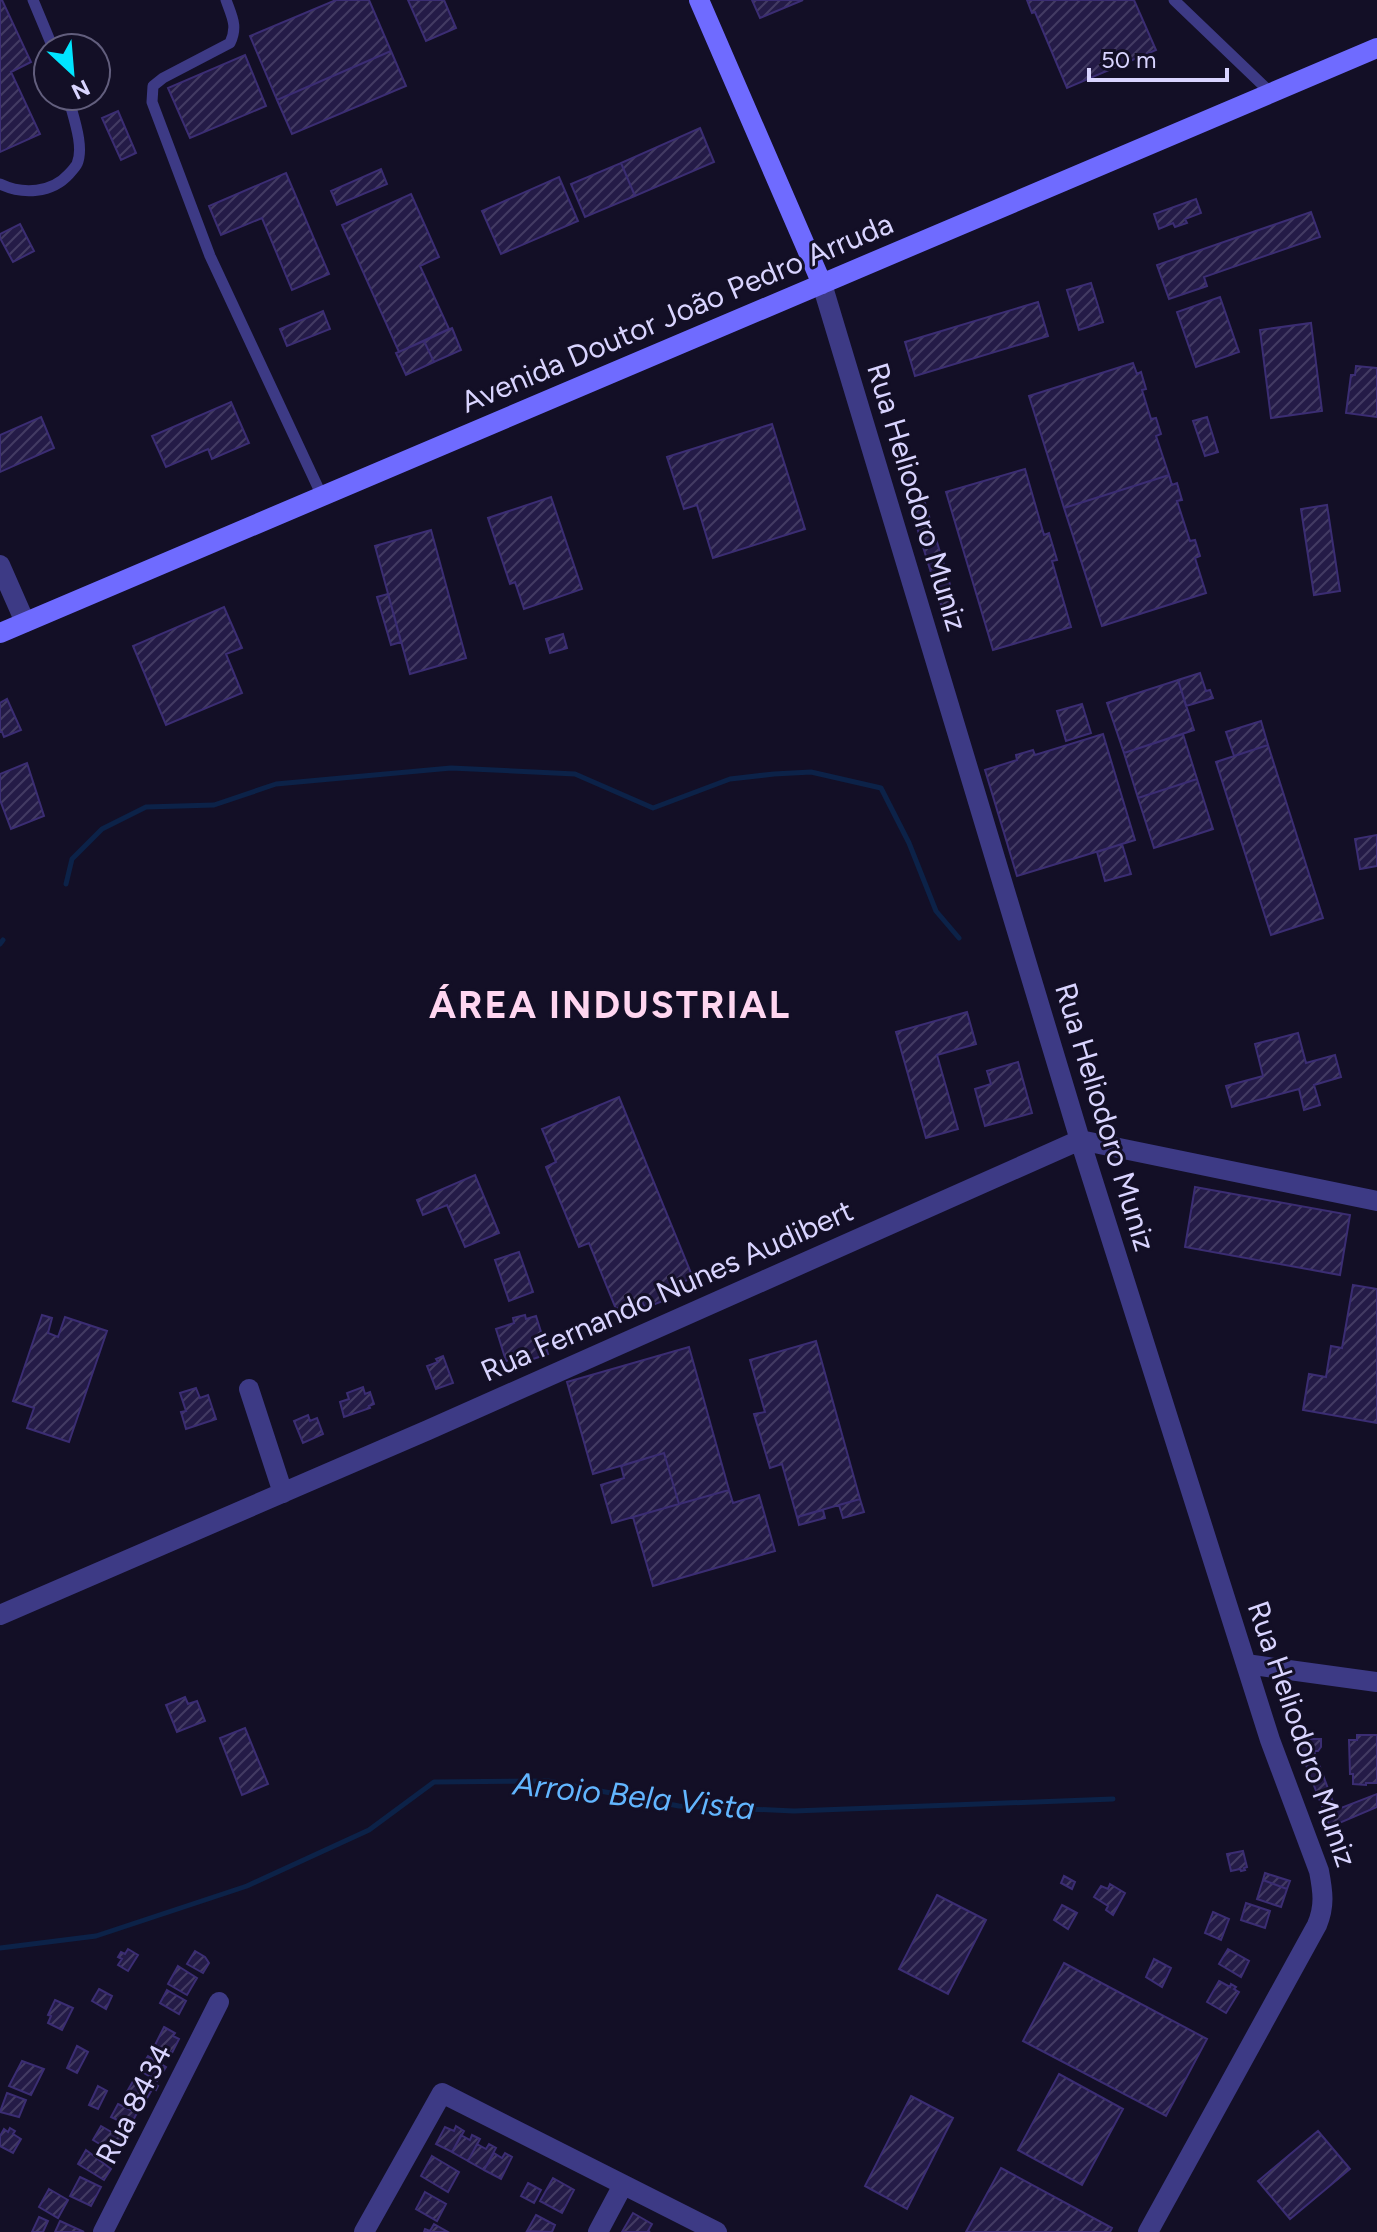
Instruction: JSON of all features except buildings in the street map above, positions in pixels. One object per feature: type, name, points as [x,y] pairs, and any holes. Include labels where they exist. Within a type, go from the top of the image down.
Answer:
[{"type":"main road","name":"Rua Heliodoro Muniz","points":[[699,0],[822,284]]},
{"type":"main road","name":"Avenida Doutor João Pedro Arruda","points":[[0,633],[1377,48]]},
{"type":"street","name":"Rua Heliodoro Muniz","points":[[822,284],[1080,1140],[1246,1664],[1279,1765],[1319,1871],[1323,1891],[1323,1909],[1317,1925],[1148,2232]]},
{"type":"street","points":[[0,565],[25,622]]},
{"type":"street","points":[[1080,1140],[1377,1201]]},
{"type":"street","name":"Rua Fernando Nunes Audibert","points":[[0,1615],[1080,1140]]},
{"type":"street","points":[[249,1389],[283,1493]]},
{"type":"street","points":[[1246,1664],[1377,1682]]},
{"type":"street","name":"Rua 8434","points":[[103,2232],[219,2002]]},
{"type":"street","points":[[364,2232],[442,2093],[717,2232]]},
{"type":"street","points":[[598,2232],[623,2185]]},
{"type":"lane","points":[[33,0],[46,32]]},
{"type":"lane","points":[[226,0],[235,32],[230,43],[163,78],[153,86],[152,102],[210,256],[322,496]]},
{"type":"lane","points":[[1174,0],[1271,93]]},
{"type":"lane","points":[[0,184],[13,190],[39,191],[62,182],[77,164],[79,140],[72,112]]},
{"type":"waterway","points":[[66,884],[72,859],[102,829],[146,807],[214,805],[276,784],[451,768],[575,774],[653,808],[730,779],[811,772],[881,788],[909,843],[936,911],[959,938]]},
{"type":"waterway","points":[[0,944],[3,940]]},
{"type":"waterway","name":"Arroio Bela Vista","points":[[0,1948],[96,1936],[247,1886],[369,1830],[434,1782],[548,1781],[679,1806],[794,1811],[1113,1799]]},
{"type":"district","name":"ÁREA INDUSTRIAL","points":[[610,1005]]}]
